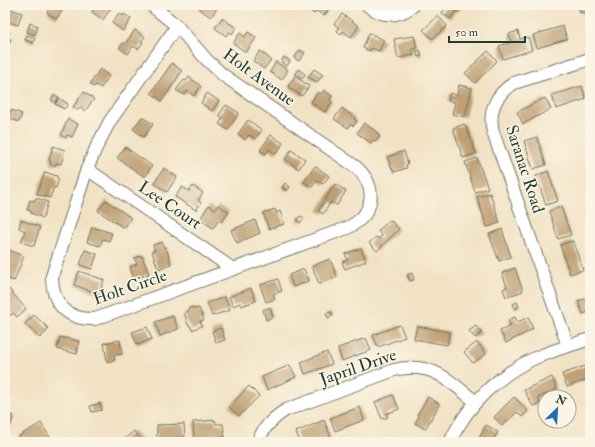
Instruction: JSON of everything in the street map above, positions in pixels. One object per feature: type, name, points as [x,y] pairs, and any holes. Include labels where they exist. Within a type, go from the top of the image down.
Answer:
[{"type":"street","name":"Holt Avenue","points":[[151,5],[177,26],[206,59],[223,75],[356,167]]},
{"type":"street","points":[[366,5],[387,15],[406,11],[414,5]]},
{"type":"street","name":"Holt Circle","points":[[177,26],[110,121],[87,169],[52,276],[52,287],[55,297],[60,306],[68,313],[76,317],[86,319],[95,318],[356,224],[368,209],[370,200],[368,180],[356,167]]},
{"type":"street","name":"Saranac Road","points":[[568,346],[493,132],[491,114],[494,103],[499,95],[514,83],[590,60]]},
{"type":"street","name":"Lee Court","points":[[87,169],[233,269]]},
{"type":"street","points":[[450,442],[464,417],[476,402],[501,379],[536,358],[590,339]]},
{"type":"street","name":"Japril Drive","points":[[258,442],[267,425],[276,416],[286,410],[387,373],[406,368],[417,367],[429,370],[442,376],[476,402]]},
{"type":"building","points":[[52,5],[66,5],[56,19],[47,12]]},
{"type":"building","points":[[97,5],[113,5],[103,20],[92,12]]},
{"type":"building","points":[[202,5],[219,5],[211,17],[199,9]]},
{"type":"building","points":[[310,5],[331,6],[324,16],[317,11],[314,14],[307,9]]},
{"type":"building","points":[[448,5],[463,5],[450,19],[442,13]]},
{"type":"building","points":[[590,5],[590,33],[584,12],[580,13],[578,6]]},
{"type":"building","points":[[5,7],[22,13],[18,25],[5,21]]},
{"type":"building","points":[[119,13],[123,16],[124,14],[131,19],[123,31],[112,23]]},
{"type":"building","points":[[342,14],[359,26],[351,37],[343,31],[341,34],[337,31],[339,28],[334,24]]},
{"type":"building","points":[[438,16],[447,26],[432,39],[423,30]]},
{"type":"building","points":[[222,18],[236,28],[232,34],[229,32],[226,36],[215,28]]},
{"type":"building","points":[[30,23],[38,26],[35,35],[27,32]]},
{"type":"building","points":[[563,26],[567,39],[537,48],[533,35]]},
{"type":"building","points":[[135,30],[145,37],[141,41],[143,42],[138,49],[133,46],[128,54],[119,48],[123,43],[125,44]]},
{"type":"building","points":[[5,31],[10,32],[8,38],[11,39],[9,45],[5,43]]},
{"type":"building","points":[[518,31],[520,39],[528,37],[532,50],[503,59],[499,46],[511,42],[509,34]]},
{"type":"building","points":[[248,32],[256,38],[246,52],[233,43],[240,33],[245,37]]},
{"type":"building","points":[[369,33],[384,40],[379,51],[371,48],[370,51],[363,48]]},
{"type":"building","points":[[27,35],[35,38],[33,43],[25,40]]},
{"type":"building","points":[[414,36],[417,48],[412,49],[414,55],[398,58],[394,39]]},
{"type":"building","points":[[300,50],[305,53],[299,61],[294,58]]},
{"type":"building","points":[[420,50],[422,56],[418,57],[416,51]]},
{"type":"building","points":[[260,51],[271,60],[264,69],[253,61]]},
{"type":"building","points":[[488,51],[497,61],[475,83],[465,73]]},
{"type":"building","points":[[284,57],[290,61],[287,66],[281,62]]},
{"type":"building","points":[[276,62],[288,70],[282,80],[270,72]]},
{"type":"building","points":[[172,63],[182,71],[162,101],[151,93]]},
{"type":"building","points":[[100,69],[109,76],[101,88],[96,85],[94,87],[90,84]]},
{"type":"building","points":[[298,69],[305,74],[302,79],[295,74]]},
{"type":"building","points":[[314,69],[323,75],[317,82],[308,77]]},
{"type":"building","points":[[295,76],[309,86],[302,96],[288,87]]},
{"type":"building","points":[[189,77],[201,86],[194,96],[187,91],[184,95],[176,90],[184,80],[186,81]]},
{"type":"building","points":[[459,85],[472,88],[465,117],[452,114],[455,102],[448,101],[450,93],[457,95]]},
{"type":"building","points":[[582,86],[586,99],[556,109],[552,95]]},
{"type":"building","points":[[324,90],[332,96],[330,100],[332,102],[325,112],[311,102],[318,92],[321,94]]},
{"type":"building","points":[[84,92],[94,99],[85,111],[80,107],[78,110],[73,107]]},
{"type":"building","points":[[207,93],[219,101],[212,111],[201,103]]},
{"type":"building","points":[[54,95],[59,97],[55,103],[51,100]]},
{"type":"building","points":[[59,98],[68,104],[64,109],[55,104]]},
{"type":"building","points":[[545,98],[551,109],[523,124],[517,112]]},
{"type":"building","points":[[226,105],[239,113],[228,130],[219,124],[223,118],[219,115]]},
{"type":"building","points":[[342,108],[357,121],[353,126],[351,124],[348,128],[334,119]]},
{"type":"building","points":[[11,110],[22,114],[19,122],[8,118]]},
{"type":"building","points":[[142,117],[153,124],[144,137],[133,129]]},
{"type":"building","points":[[68,119],[78,124],[72,137],[67,135],[66,138],[61,135]]},
{"type":"building","points":[[248,120],[262,130],[255,139],[249,135],[245,140],[238,134]]},
{"type":"building","points":[[364,123],[380,136],[376,141],[373,140],[371,143],[357,133]]},
{"type":"building","points":[[465,124],[476,153],[463,158],[453,128]]},
{"type":"building","points":[[271,135],[283,143],[276,154],[269,149],[266,154],[260,150]]},
{"type":"building","points":[[537,137],[546,165],[533,169],[524,141]]},
{"type":"building","points":[[53,146],[65,150],[61,164],[56,163],[55,166],[50,164],[51,161],[49,160]]},
{"type":"building","points":[[125,147],[152,166],[145,177],[117,158]]},
{"type":"building","points":[[291,150],[305,159],[299,169],[285,159]]},
{"type":"building","points":[[404,151],[408,164],[406,165],[407,168],[394,172],[387,157]]},
{"type":"building","points":[[477,158],[488,188],[475,192],[465,162]]},
{"type":"building","points":[[315,166],[329,176],[323,184],[317,180],[312,187],[304,182]]},
{"type":"building","points":[[164,168],[177,177],[167,192],[154,183]]},
{"type":"building","points":[[548,171],[558,201],[546,205],[536,176]]},
{"type":"building","points":[[45,172],[57,176],[59,179],[50,198],[37,194]]},
{"type":"building","points":[[285,183],[290,187],[287,191],[282,188]]},
{"type":"building","points":[[335,184],[346,191],[337,205],[331,202],[323,214],[318,211]]},
{"type":"building","points":[[193,186],[203,193],[198,200],[201,203],[196,210],[175,197],[182,187],[189,191]]},
{"type":"building","points":[[490,193],[500,223],[487,227],[477,197]]},
{"type":"building","points":[[36,198],[48,202],[43,218],[27,210],[30,200],[34,201]]},
{"type":"building","points":[[106,200],[131,218],[124,228],[98,211]]},
{"type":"building","points":[[209,205],[215,210],[218,205],[229,212],[222,222],[219,220],[213,228],[200,219]]},
{"type":"building","points":[[561,207],[571,235],[558,239],[549,211]]},
{"type":"building","points":[[275,209],[276,213],[280,211],[284,224],[269,229],[263,213]]},
{"type":"building","points":[[300,216],[304,218],[300,223],[297,220]]},
{"type":"building","points":[[21,220],[40,227],[34,246],[21,242],[25,231],[19,228]]},
{"type":"building","points":[[255,220],[260,233],[237,243],[231,230]]},
{"type":"building","points":[[390,220],[399,229],[377,251],[369,243],[376,237],[379,239],[382,236],[378,231]]},
{"type":"building","points":[[92,227],[112,233],[109,241],[103,239],[100,246],[87,242]]},
{"type":"building","points":[[502,229],[511,257],[499,261],[489,234]]},
{"type":"building","points":[[573,241],[583,270],[570,274],[560,245]]},
{"type":"building","points":[[162,242],[164,248],[166,247],[171,264],[158,269],[152,251],[155,250],[153,245]]},
{"type":"building","points":[[361,248],[366,261],[345,269],[342,262],[348,260],[345,254]]},
{"type":"building","points":[[6,249],[24,256],[14,281],[5,278]]},
{"type":"building","points":[[85,250],[97,254],[92,269],[80,265]]},
{"type":"building","points":[[142,256],[149,274],[134,279],[130,267],[137,264],[134,258]]},
{"type":"building","points":[[330,259],[337,277],[319,284],[312,266]]},
{"type":"building","points":[[515,268],[523,291],[506,297],[503,289],[507,287],[502,273]]},
{"type":"building","points":[[304,269],[309,281],[293,287],[289,275]]},
{"type":"building","points":[[79,271],[104,280],[99,294],[74,285]]},
{"type":"building","points":[[412,273],[414,280],[410,281],[407,275]]},
{"type":"building","points":[[278,279],[282,291],[273,294],[275,299],[266,302],[260,285]]},
{"type":"building","points":[[251,288],[256,301],[241,306],[240,303],[233,306],[229,297]]},
{"type":"building","points":[[9,289],[26,309],[17,317],[13,313],[10,316],[5,309],[8,307],[5,303],[5,292]]},
{"type":"building","points":[[225,297],[230,310],[212,316],[207,303]]},
{"type":"building","points":[[590,297],[590,311],[583,314],[578,301]]},
{"type":"building","points":[[517,302],[519,307],[515,309],[513,304]]},
{"type":"building","points":[[193,307],[194,309],[199,308],[204,320],[200,321],[202,326],[192,330],[190,325],[188,325],[184,313]]},
{"type":"building","points":[[270,307],[273,317],[266,320],[263,310]]},
{"type":"building","points":[[332,312],[333,316],[328,318],[326,313]]},
{"type":"building","points":[[34,315],[49,329],[40,338],[25,324]]},
{"type":"building","points":[[173,316],[178,329],[160,336],[155,322]]},
{"type":"building","points":[[515,317],[518,322],[528,317],[533,329],[506,343],[500,331],[511,326],[508,320]]},
{"type":"building","points":[[400,325],[405,337],[378,347],[373,335]]},
{"type":"building","points":[[417,326],[450,332],[447,345],[414,339]]},
{"type":"building","points":[[476,326],[482,333],[475,338],[469,331]]},
{"type":"building","points":[[147,327],[152,339],[137,345],[132,332]]},
{"type":"building","points":[[221,328],[225,340],[216,343],[212,331]]},
{"type":"building","points":[[60,337],[79,341],[77,354],[57,349]]},
{"type":"building","points":[[366,338],[371,350],[342,361],[338,348]]},
{"type":"building","points":[[120,340],[122,354],[114,355],[115,360],[107,362],[104,343]]},
{"type":"building","points":[[477,342],[486,354],[473,363],[464,352]]},
{"type":"building","points":[[327,352],[332,364],[305,374],[301,362]]},
{"type":"building","points":[[290,365],[296,377],[267,390],[262,377]]},
{"type":"building","points":[[588,365],[590,382],[587,383],[586,380],[567,387],[562,374]]},
{"type":"building","points":[[552,377],[557,389],[537,389],[537,404],[533,406],[524,390]]},
{"type":"building","points":[[249,386],[259,396],[239,416],[229,407]]},
{"type":"building","points":[[393,395],[399,409],[386,414],[388,417],[382,419],[375,402]]},
{"type":"building","points":[[428,397],[440,404],[425,429],[415,423],[419,417],[417,415]]},
{"type":"building","points":[[514,397],[528,411],[522,417],[517,412],[502,426],[494,417]]},
{"type":"building","points":[[100,403],[102,410],[92,412],[90,406]]},
{"type":"building","points":[[360,407],[364,420],[335,431],[330,418]]},
{"type":"building","points":[[5,413],[14,416],[10,427],[5,426]]},
{"type":"building","points":[[215,420],[216,424],[223,424],[225,437],[194,440],[193,422]]},
{"type":"building","points":[[324,420],[331,437],[319,442],[300,442],[296,432]]},
{"type":"building","points":[[41,423],[53,442],[23,442],[19,436]]},
{"type":"building","points":[[184,424],[185,437],[173,438],[173,441],[157,442],[157,425]]},
{"type":"building","points":[[486,425],[498,432],[492,442],[477,442]]},
{"type":"building","points":[[134,431],[143,442],[121,442]]}]
